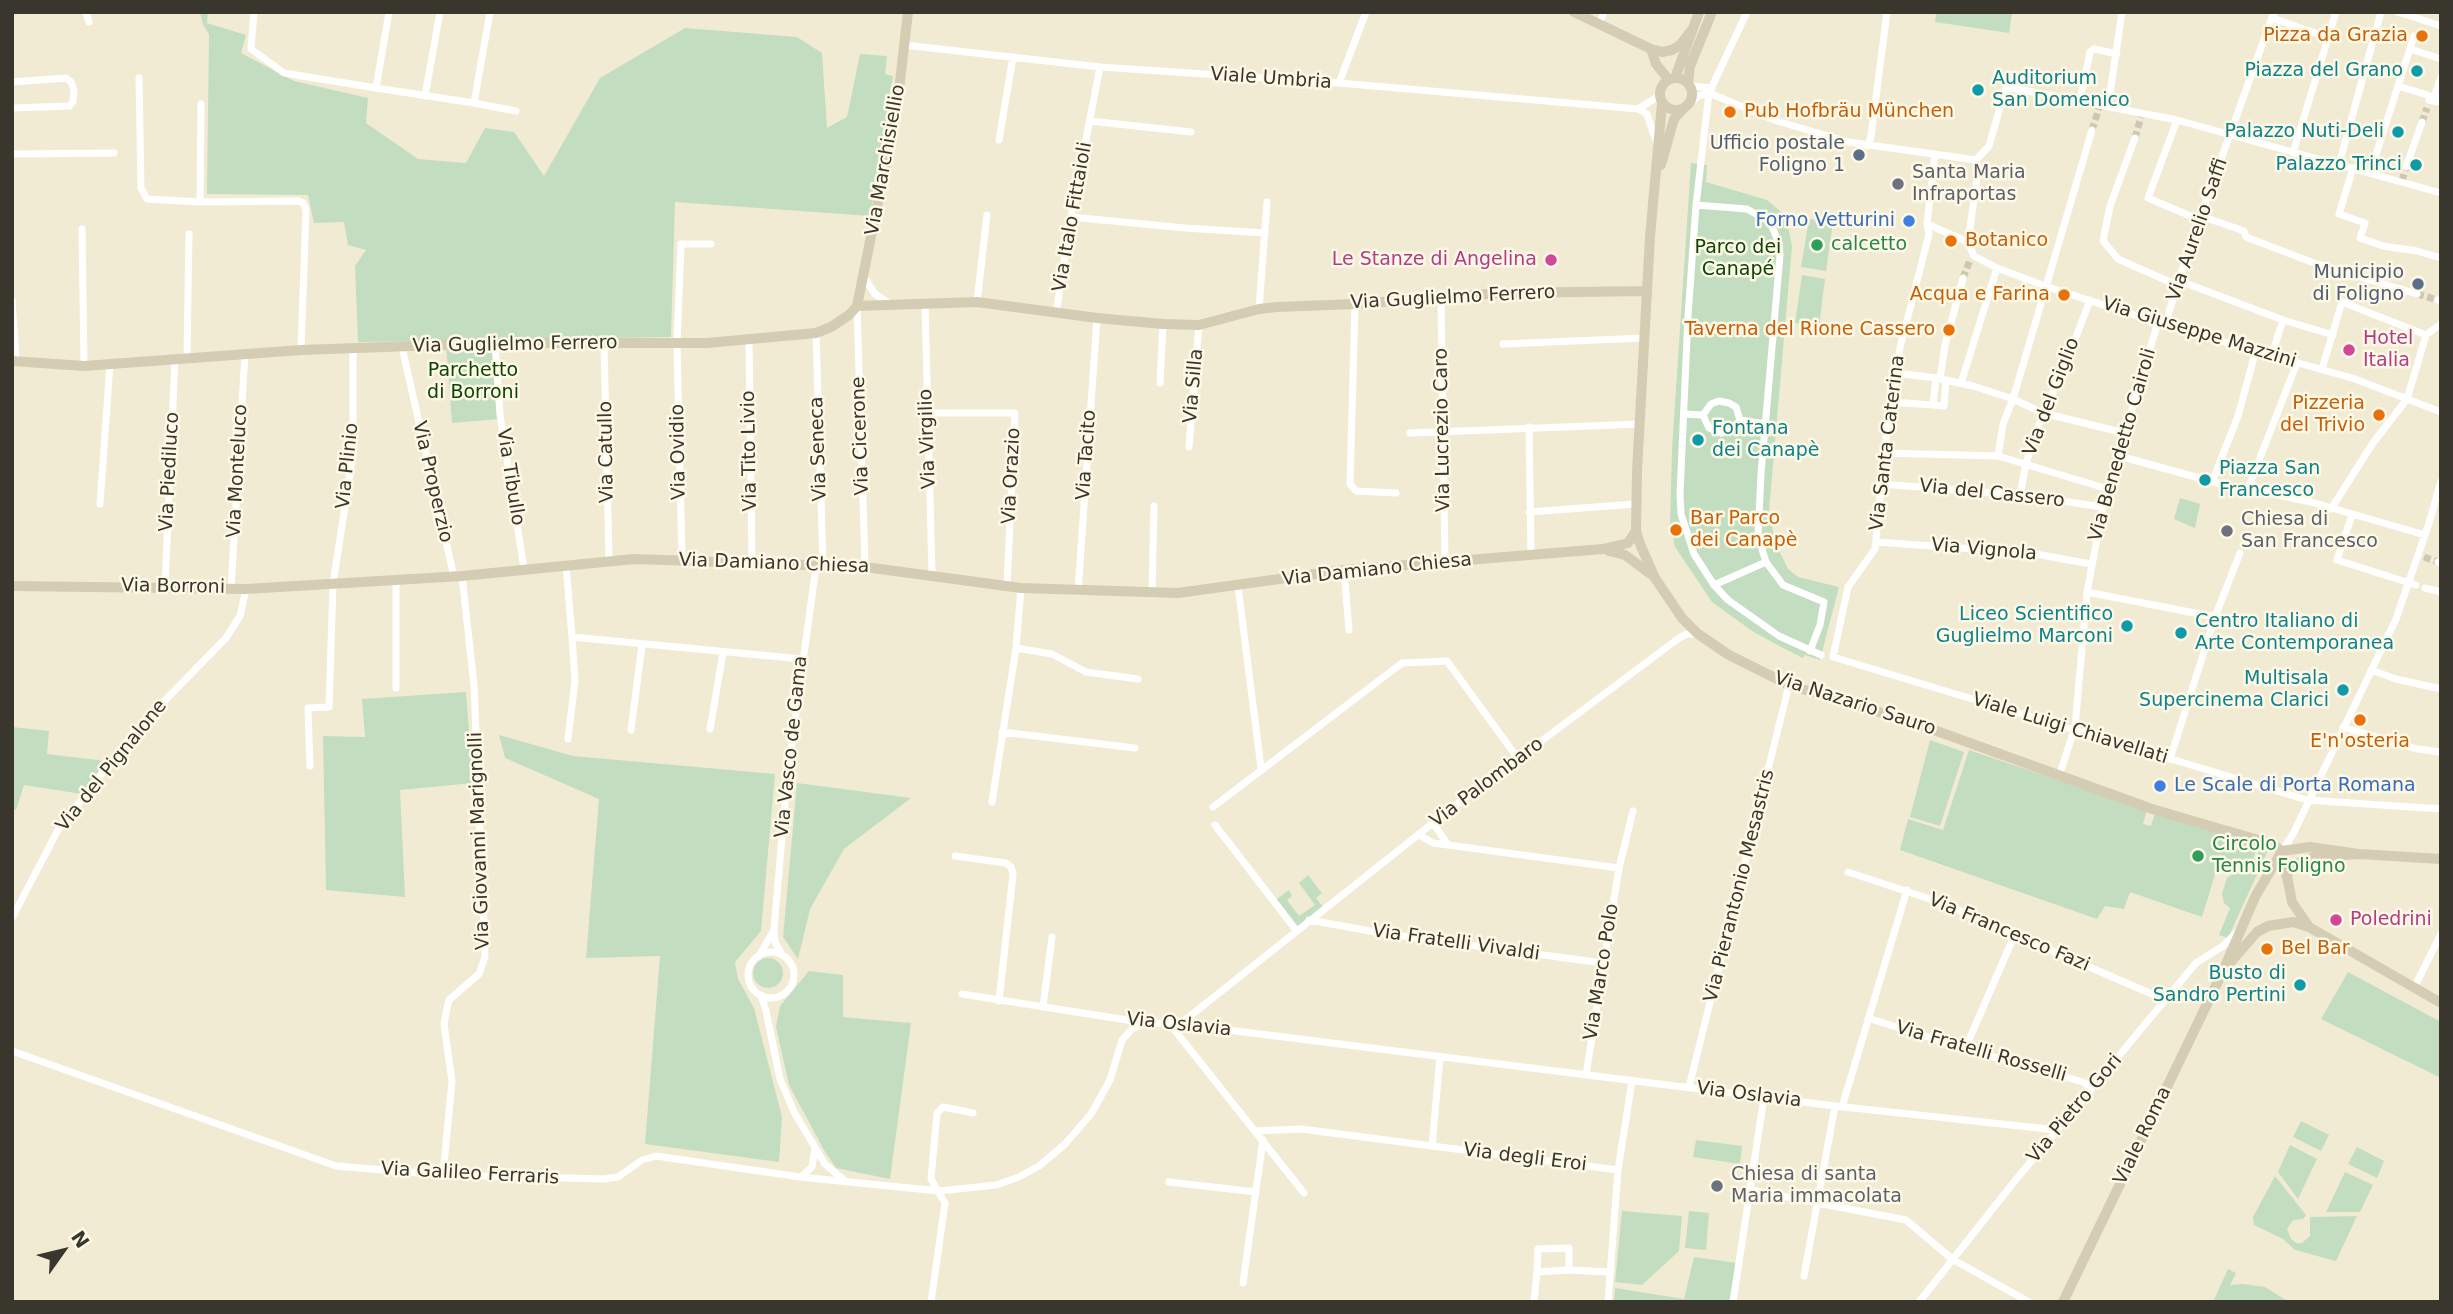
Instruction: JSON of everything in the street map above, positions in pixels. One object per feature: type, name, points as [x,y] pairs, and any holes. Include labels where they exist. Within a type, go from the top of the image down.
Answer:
[{"type":"street","points":[[86,12],[89,22]]},
{"type":"street","points":[[254,12],[251,49],[284,73],[516,111]]},
{"type":"street","points":[[376,88],[389,12]]},
{"type":"street","points":[[425,96],[440,12]]},
{"type":"street","points":[[474,103],[490,12]]},
{"type":"street","name":"Via Marchisiellio","points":[[858,306],[897,107],[908,12]]},
{"type":"street","points":[[1339,83],[1366,12]]},
{"type":"street","points":[[1574,12],[1662,52],[1681,45],[1691,31]]},
{"type":"street","points":[[1599,24],[1604,12]]},
{"type":"street","points":[[1699,12],[1672,78],[1661,86],[1661,100],[1669,109],[1686,106],[1698,96],[1711,91]]},
{"type":"street","points":[[1686,106],[1692,92],[1689,85],[1690,66],[1712,12]]},
{"type":"street","points":[[1747,12],[1711,91],[1700,170],[1684,414],[1680,494],[1682,514],[1693,554],[1728,600],[1755,621],[1821,655]]},
{"type":"street","points":[[1868,146],[1887,12]]},
{"type":"street","points":[[2102,107],[2117,54],[2122,12]]},
{"type":"street","points":[[2293,152],[2336,12]]},
{"type":"street","points":[[2339,164],[2381,12]]},
{"type":"street","points":[[2398,12],[2441,26]]},
{"type":"street","points":[[2273,15],[2327,37]]},
{"type":"street","name":"Via Aurelio Saffi","points":[[2161,323],[2179,284],[2273,15]]},
{"type":"street","points":[[2370,173],[2414,36]]},
{"type":"street","name":"Viale Umbria","points":[[904,45],[1100,67],[1339,83],[1638,109]]},
{"type":"street","points":[[1651,49],[1656,64],[1672,78],[1711,91],[1777,121],[1868,146],[1976,160]]},
{"type":"street","points":[[2080,100],[2090,52],[2094,49],[2117,54]]},
{"type":"street","points":[[2410,49],[2441,59]]},
{"type":"street","points":[[999,140],[1013,57]]},
{"type":"street","name":"Via Italo Fittaioli","points":[[1056,314],[1071,217],[1100,67]]},
{"type":"street","points":[[2398,87],[2434,97],[2441,76]]},
{"type":"street","points":[[12,82],[66,78],[74,90],[74,101],[71,106],[12,108]]},
{"type":"street","points":[[139,78],[142,194],[147,200],[303,203],[306,210],[301,350]]},
{"type":"street","points":[[2398,87],[2439,102],[2441,96]]},
{"type":"street","points":[[1976,160],[1989,146],[2005,90],[2012,88],[2177,120],[2441,193]]},
{"type":"street","points":[[1638,109],[1661,100]]},
{"type":"street","name":"Via Nazario Sauro","points":[[1661,100],[1644,338],[1636,531],[1655,578],[1682,618],[1698,634],[1729,655],[1789,685],[1912,722],[2152,809],[2272,844],[2282,851]]},
{"type":"street","points":[[2427,108],[2430,100]]},
{"type":"street","points":[[200,202],[201,104]]},
{"type":"street","name":"Via Nazario Sauro","points":[[1655,184],[1674,119],[1686,106]]},
{"type":"street","points":[[1638,109],[1647,114],[1658,146]]},
{"type":"street","points":[[2177,120],[2148,198],[2201,218],[2244,230],[2246,237],[2314,263],[2417,294]]},
{"type":"street","name":"Via Italo Fittaioli","points":[[1090,121],[1191,132]]},
{"type":"street","points":[[2406,167],[2422,122]]},
{"type":"street","points":[[1998,456],[2003,424],[2013,399],[2092,130]]},
{"type":"street","points":[[2135,138],[2110,206],[2103,241],[2118,259],[2179,284],[2333,335]]},
{"type":"street","points":[[12,154],[114,153]]},
{"type":"street","name":"Via Santa Caterina","points":[[1833,657],[1848,587],[1875,549],[1891,402],[1906,324],[1929,234],[1927,224],[1935,154]]},
{"type":"street","points":[[1970,260],[1968,242],[1978,171],[1976,160]]},
{"type":"street","points":[[2353,168],[2339,214],[2365,223],[2360,238],[2383,246],[2441,258]]},
{"type":"street","points":[[1259,309],[1267,202]]},
{"type":"street","points":[[1696,205],[1748,209],[1770,222],[1779,243],[1758,536],[1766,562],[1783,585],[1824,602],[1820,625],[1810,651]]},
{"type":"street","points":[[977,302],[987,215]]},
{"type":"street","points":[[1071,217],[1265,233]]},
{"type":"street","points":[[1927,224],[1968,242]]},
{"type":"street","points":[[82,229],[84,366]]},
{"type":"street","name":"Via Piediluco","points":[[165,587],[188,234]]},
{"type":"street","points":[[677,343],[681,244],[712,244]]},
{"type":"street","name":"Via Giuseppe Mazzini","points":[[1971,251],[1974,256],[1997,268],[2045,286],[2358,380],[2441,412]]},
{"type":"street","points":[[1961,383],[1997,268]]},
{"type":"street","points":[[864,277],[875,294],[891,304]]},
{"type":"street","points":[[1891,402],[1933,405],[1941,379],[1945,345],[1963,278]]},
{"type":"street","name":"Via Guglielmo Ferrero","points":[[14,361],[84,366],[301,350],[495,343],[677,343],[748,339],[816,333],[831,327],[858,306],[891,304],[977,302],[1056,314],[1199,325],[1259,309],[1501,293],[1647,291]]},
{"type":"street","name":"Via Lucrezio Caro","points":[[1441,297],[1446,563]]},
{"type":"street","points":[[12,300],[14,361]]},
{"type":"street","name":"Via del Giglio","points":[[2020,495],[2026,463],[2043,413],[2065,366],[2090,300]]},
{"type":"street","points":[[2322,369],[2342,302],[2426,335]]},
{"type":"street","name":"Via Virgilio","points":[[925,304],[932,575]]},
{"type":"street","points":[[1355,304],[1350,484],[1356,491],[1396,494]]},
{"type":"street","name":"Via Cicerone","points":[[858,306],[865,567]]},
{"type":"street","name":"Via Tacito","points":[[1078,592],[1097,318]]},
{"type":"street","points":[[2272,354],[2283,320]]},
{"type":"street","name":"Via Benedetto Cairoli","points":[[2059,776],[2074,730],[2087,592],[2103,507],[2161,323]]},
{"type":"street","points":[[1160,383],[1163,324]]},
{"type":"street","points":[[2331,509],[2373,443],[2407,399],[2426,335],[2441,324]]},
{"type":"street","name":"Via Silla","points":[[1189,447],[1199,325]]},
{"type":"street","name":"Via Seneca","points":[[816,333],[819,566]]},
{"type":"street","points":[[1503,344],[1644,338]]},
{"type":"street","name":"Via Tito Livio","points":[[748,339],[752,562]]},
{"type":"street","name":"Via Tibullo","points":[[495,343],[500,415],[524,569]]},
{"type":"street","name":"Via Ovidio","points":[[677,343],[682,561]]},
{"type":"street","name":"Via Catullo","points":[[604,344],[609,560]]},
{"type":"street","name":"Via Properzio","points":[[402,347],[458,576]]},
{"type":"street","name":"Via Plinio","points":[[310,766],[309,708],[329,707],[333,584],[353,454],[353,349]]},
{"type":"street","points":[[2212,482],[2238,416],[2256,350]]},
{"type":"street","name":"Via Monteluco","points":[[231,589],[245,353]]},
{"type":"street","points":[[2247,491],[2297,363]]},
{"type":"street","points":[[100,504],[110,364]]},
{"type":"street","points":[[1896,373],[1961,383],[2013,399],[2043,413],[2125,433]]},
{"type":"street","points":[[1719,401],[1736,407],[1740,419],[1734,430],[1721,433],[1709,428],[1703,415],[1711,404],[1719,401]]},
{"type":"street","name":"Via Orazio","points":[[926,413],[1015,413],[1007,586]]},
{"type":"street","points":[[1684,414],[1703,415]]},
{"type":"street","points":[[1740,419],[1766,424]]},
{"type":"street","points":[[1410,433],[1640,424]]},
{"type":"street","points":[[1529,427],[1531,555]]},
{"type":"street","points":[[1884,453],[1998,456],[2108,489]]},
{"type":"street","points":[[2119,456],[2247,491],[2311,502],[2425,535]]},
{"type":"street","points":[[2223,971],[2241,926],[2292,834],[2412,584],[2441,481]]},
{"type":"street","name":"Via del Cassero","points":[[1881,484],[2020,495],[2103,507]]},
{"type":"street","points":[[1529,512],[1636,504]]},
{"type":"street","points":[[1152,594],[1154,506]]},
{"type":"street","points":[[2352,514],[2337,560],[2412,584]]},
{"type":"street","points":[[2429,523],[2441,526]]},
{"type":"street","name":"Via Damiano Chiesa","points":[[333,584],[458,576],[609,560],[865,567],[1021,588],[1152,594],[1238,586],[1344,570],[1603,549],[1628,543],[1636,531]]},
{"type":"street","name":"Via Vignola","points":[[1876,542],[2030,553],[2091,564]]},
{"type":"street","name":"Via Damiano Chiesa","points":[[1603,549],[1625,555],[1655,578]]},
{"type":"street","points":[[2170,759],[2216,617],[2240,553]]},
{"type":"street","points":[[1714,585],[1766,562]]},
{"type":"street","points":[[566,565],[575,680],[568,739]]},
{"type":"street","name":"Via Vasco de Gama","points":[[768,1025],[771,1006],[793,980],[791,966],[775,942],[774,929],[802,659],[819,566]]},
{"type":"street","points":[[1344,570],[1349,630]]},
{"type":"street","name":"Via Giovanni Marignolli","points":[[443,1175],[452,1081],[444,1024],[447,1008],[449,1000],[479,974],[485,957],[474,685],[458,576]]},
{"type":"street","points":[[396,581],[396,688]]},
{"type":"street","name":"Via Borroni","points":[[12,586],[246,589],[333,584]]},
{"type":"street","points":[[1238,586],[1261,768]]},
{"type":"street","points":[[992,802],[1016,648],[1021,588]]},
{"type":"street","points":[[2425,588],[2441,592]]},
{"type":"street","name":"Via del Pignalone","points":[[12,918],[58,830],[135,732],[226,638],[240,616],[246,589]]},
{"type":"street","points":[[2087,592],[2216,617]]},
{"type":"street","points":[[1679,638],[1682,618]]},
{"type":"street","name":"Via Palombaro","points":[[1180,1024],[1433,823],[1679,638],[1698,634]]},
{"type":"street","points":[[572,637],[802,659]]},
{"type":"street","points":[[631,730],[642,645]]},
{"type":"street","points":[[1016,648],[1052,654],[1086,673],[1138,679]]},
{"type":"street","points":[[710,729],[723,653]]},
{"type":"street","name":"Viale Luigi Chiavellati","points":[[1833,657],[2307,800],[2441,809]]},
{"type":"street","points":[[1213,807],[1402,663],[1447,661],[1519,760]]},
{"type":"street","points":[[2371,670],[2396,679],[2437,688]]},
{"type":"street","name":"Via Pierantonio Mesastris","points":[[1689,1087],[1789,685]]},
{"type":"street","points":[[2343,727],[2417,749],[2441,752]]},
{"type":"street","points":[[1002,732],[1135,748]]},
{"type":"street","name":"Via Marco Polo","points":[[1586,1075],[1619,868],[1633,811]]},
{"type":"street","points":[[1433,823],[1448,845]]},
{"type":"street","points":[[1215,825],[1296,930]]},
{"type":"street","points":[[1419,835],[1433,843],[1619,868]]},
{"type":"street","points":[[2282,851],[2310,847],[2359,854],[2441,859]]},
{"type":"street","points":[[2282,851],[2292,902],[2309,927]]},
{"type":"street","points":[[2286,875],[2306,859],[2359,854]]},
{"type":"street","points":[[955,856],[1006,863],[1011,867],[1013,874],[999,1001]]},
{"type":"street","name":"Via Francesco Fazi","points":[[1849,872],[1907,890],[2015,934],[2154,995],[2163,1004]]},
{"type":"street","points":[[1804,1276],[1838,1106],[1907,890]]},
{"type":"street","name":"Via Fratelli Vivaldi","points":[[1309,920],[1381,933],[1603,963]]},
{"type":"street","points":[[2223,971],[2257,932],[2268,926],[2293,922],[2309,927],[2441,1003]]},
{"type":"street","name":"Via Pietro Gori","points":[[1919,1302],[2091,1088],[2196,963],[2223,946],[2241,926]]},
{"type":"street","name":"Via Vasco de Gama","points":[[774,929],[759,956],[750,966],[748,979],[755,991],[761,995],[780,1079],[793,1112],[825,1164],[848,1182]]},
{"type":"street","points":[[1965,1049],[2015,934]]},
{"type":"street","points":[[2414,988],[2441,934]]},
{"type":"street","points":[[1043,1007],[1052,937]]},
{"type":"street","points":[[759,956],[770,952],[782,955]]},
{"type":"street","name":"Viale Roma","points":[[2063,1302],[2223,971]]},
{"type":"street","name":"Via Oslavia","points":[[962,994],[1146,1023],[1180,1024],[1838,1106],[2057,1130]]},
{"type":"street","points":[[761,995],[779,996]]},
{"type":"street","name":"Via Fratelli Rosselli","points":[[1868,1018],[2083,1082],[2091,1088]]},
{"type":"street","name":"Via Galileo Ferraris","points":[[12,1051],[336,1166],[443,1175],[604,1179],[618,1177],[642,1160],[656,1156],[800,1177],[939,1191],[996,1185],[1040,1166],[1065,1144],[1091,1114],[1110,1080],[1122,1040],[1127,1032],[1146,1023]]},
{"type":"street","points":[[1169,1023],[1304,1193]]},
{"type":"street","points":[[1432,1146],[1440,1056]]},
{"type":"street","points":[[1608,1302],[1618,1170],[1632,1081]]},
{"type":"street","points":[[1733,1302],[1765,1097]]},
{"type":"street","points":[[931,1302],[945,1203],[931,1179],[937,1113],[943,1107],[973,1113]]},
{"type":"street","name":"Via degli Eroi","points":[[1256,1130],[1301,1129],[1618,1170]]},
{"type":"street","points":[[1244,1283],[1263,1140]]},
{"type":"street","points":[[815,1149],[812,1167],[818,1179]]},
{"type":"street","points":[[818,1179],[825,1164]]},
{"type":"street","points":[[800,1177],[812,1167]]},
{"type":"street","points":[[1169,1182],[1256,1192]]},
{"type":"street","points":[[1751,1190],[1906,1220],[1952,1259],[2029,1302]]},
{"type":"street","points":[[1534,1302],[1538,1249],[1569,1248],[1569,1270]]},
{"type":"street","points":[[1537,1272],[1609,1272]]},
{"type":"green space","points":[[200,12],[208,12],[207,23],[246,35],[241,53],[294,81],[368,98],[366,123],[418,159],[466,163],[485,128],[514,132],[544,176],[600,78],[685,28],[797,37],[822,53],[827,128],[847,117],[860,54],[887,56],[885,74],[893,76],[870,216],[675,202],[671,337],[358,342],[355,266],[366,250],[348,245],[344,222],[314,223],[308,195],[207,194],[209,34],[203,25]]},
{"type":"green space","points":[[1936,12],[2012,12],[2009,33],[1935,22]]},
{"type":"green space","name":"Parco dei Canapé","points":[[1691,163],[1707,165],[1706,182],[1767,200],[1786,216],[1792,246],[1769,511],[1775,542],[1788,569],[1798,577],[1839,587],[1820,660],[1805,655],[1803,658],[1781,647],[1752,631],[1712,602],[1675,547],[1670,524],[1672,449]]},
{"type":"green space","name":"calcetto","points":[[1809,219],[1833,222],[1826,271],[1801,267]]},
{"type":"green space","points":[[1802,275],[1825,279],[1819,326],[1795,323]]},
{"type":"green space","name":"Parchetto di Borroni","points":[[495,343],[500,419],[452,423],[446,345]]},
{"type":"green space","points":[[2180,498],[2200,504],[2195,528],[2174,519]]},
{"type":"green space","points":[[466,692],[473,783],[400,790],[405,897],[326,890],[323,736],[365,737],[362,699]]},
{"type":"green space","points":[[12,727],[49,731],[47,754],[106,761],[82,794],[24,785],[16,810],[12,809]]},
{"type":"green space","points":[[499,735],[573,756],[775,774],[761,931],[735,962],[738,979],[754,1008],[782,1117],[779,1162],[645,1144],[660,956],[586,958],[599,799],[505,758]]},
{"type":"green space","points":[[1930,740],[1964,752],[1940,826],[1910,817]]},
{"type":"green space","points":[[1969,750],[2147,810],[2143,824],[2151,826],[2155,813],[2258,844],[2250,869],[2217,868],[2202,917],[2130,892],[2124,909],[2105,906],[2097,919],[1900,850],[1908,819],[1943,830]]},
{"type":"green space","points":[[797,783],[911,798],[844,849],[810,909],[798,959],[783,937]]},
{"type":"green space","points":[[2260,847],[2268,850],[2228,938],[2219,935],[2230,908],[2224,903],[2222,894],[2227,878],[2235,872],[2251,871]]},
{"type":"green space","points":[[1308,875],[1322,893],[1316,898],[1323,907],[1296,929],[1274,901],[1289,890],[1292,896],[1287,900],[1299,916],[1315,905],[1299,883]]},
{"type":"green space","points":[[768,958],[779,962],[783,973],[779,984],[768,988],[757,984],[753,973],[757,962]]},
{"type":"green space","points":[[809,971],[843,975],[843,1017],[911,1023],[890,1179],[836,1168],[789,1085],[776,1027],[780,1006]]},
{"type":"green space","points":[[2348,972],[2441,1022],[2441,1078],[2321,1019]]},
{"type":"green space","points":[[2301,1121],[2329,1135],[2321,1151],[2293,1137]]},
{"type":"green space","points":[[1696,1140],[1742,1146],[1740,1164],[1693,1157]]},
{"type":"green space","points":[[2290,1145],[2317,1159],[2298,1199],[2278,1172]]},
{"type":"green space","points":[[2357,1147],[2384,1161],[2377,1178],[2348,1164]]},
{"type":"green space","points":[[2345,1172],[2373,1185],[2360,1212],[2326,1212]]},
{"type":"green space","points":[[2275,1176],[2306,1215],[2303,1219],[2293,1220],[2287,1229],[2296,1243],[2302,1243],[2310,1236],[2310,1217],[2357,1216],[2336,1261],[2295,1250],[2283,1239],[2254,1225],[2253,1217]]},
{"type":"green space","points":[[1622,1211],[1682,1216],[1679,1251],[1642,1285],[1615,1282]]},
{"type":"green space","points":[[1689,1211],[1709,1213],[1706,1250],[1685,1248]]},
{"type":"green space","points":[[1694,1257],[1737,1263],[1729,1302],[1614,1302],[1615,1288],[1684,1299]]},
{"type":"green space","points":[[2228,1269],[2236,1273],[2230,1285],[2265,1287],[2289,1302],[2213,1302]]},
{"type":"tunnel","points":[[2092,130],[2099,108]]},
{"type":"tunnel","points":[[2422,122],[2427,108]]},
{"type":"tunnel","points":[[2135,138],[2141,117]]},
{"type":"tunnel","points":[[2402,181],[2406,167]]},
{"type":"tunnel","points":[[1963,278],[1970,260]]},
{"type":"tunnel","points":[[2417,294],[2438,300]]},
{"type":"tunnel","points":[[2424,557],[2438,562]]},
{"type":"place","name":"Pizza da Grazia","points":[[2422,36]]},
{"type":"place","name":"Piazza del Grano","points":[[2417,71]]},
{"type":"place","name":"Auditorium San Domenico","points":[[1978,90]]},
{"type":"place","name":"Pub Hofbräu München","points":[[1730,112]]},
{"type":"place","name":"Palazzo Nuti-Deli","points":[[2398,132]]},
{"type":"place","name":"Ufficio postale Foligno 1","points":[[1859,155]]},
{"type":"place","name":"Palazzo Trinci","points":[[2416,165]]},
{"type":"place","name":"Santa Maria Infraportas","points":[[1898,184]]},
{"type":"place","name":"Forno Vetturini","points":[[1909,221]]},
{"type":"place","name":"Botanico","points":[[1951,241]]},
{"type":"place","name":"calcetto","points":[[1817,245]]},
{"type":"place","name":"Le Stanze di Angelina","points":[[1551,260]]},
{"type":"place","name":"Municipio di Foligno","points":[[2418,284]]},
{"type":"place","name":"Acqua e Farina","points":[[2064,295]]},
{"type":"place","name":"Taverna del Rione Cassero","points":[[1949,330]]},
{"type":"place","name":"Hotel Italia","points":[[2349,350]]},
{"type":"place","name":"Pizzeria del Trivio","points":[[2379,415]]},
{"type":"place","name":"Fontana dei Canapè","points":[[1698,440]]},
{"type":"place","name":"Piazza San Francesco","points":[[2205,480]]},
{"type":"place","name":"Bar Parco dei Canapè","points":[[1676,530]]},
{"type":"place","name":"Chiesa di San Francesco","points":[[2227,531]]},
{"type":"place","name":"Liceo Scientifico Guglielmo Marconi","points":[[2127,626]]},
{"type":"place","name":"Centro Italiano di Arte Contemporanea","points":[[2181,633]]},
{"type":"place","name":"Multisala Supercinema Clarici","points":[[2343,690]]},
{"type":"place","name":"E'n'osteria","points":[[2360,720]]},
{"type":"place","name":"Le Scale di Porta Romana","points":[[2160,786]]},
{"type":"place","name":"Circolo Tennis Foligno","points":[[2198,856]]},
{"type":"place","name":"Poledrini","points":[[2336,920]]},
{"type":"place","name":"Bel Bar","points":[[2267,949]]},
{"type":"place","name":"Busto di Sandro Pertini","points":[[2300,985]]},
{"type":"place","name":"Chiesa di santa Maria immacolata","points":[[1717,1186]]}]
